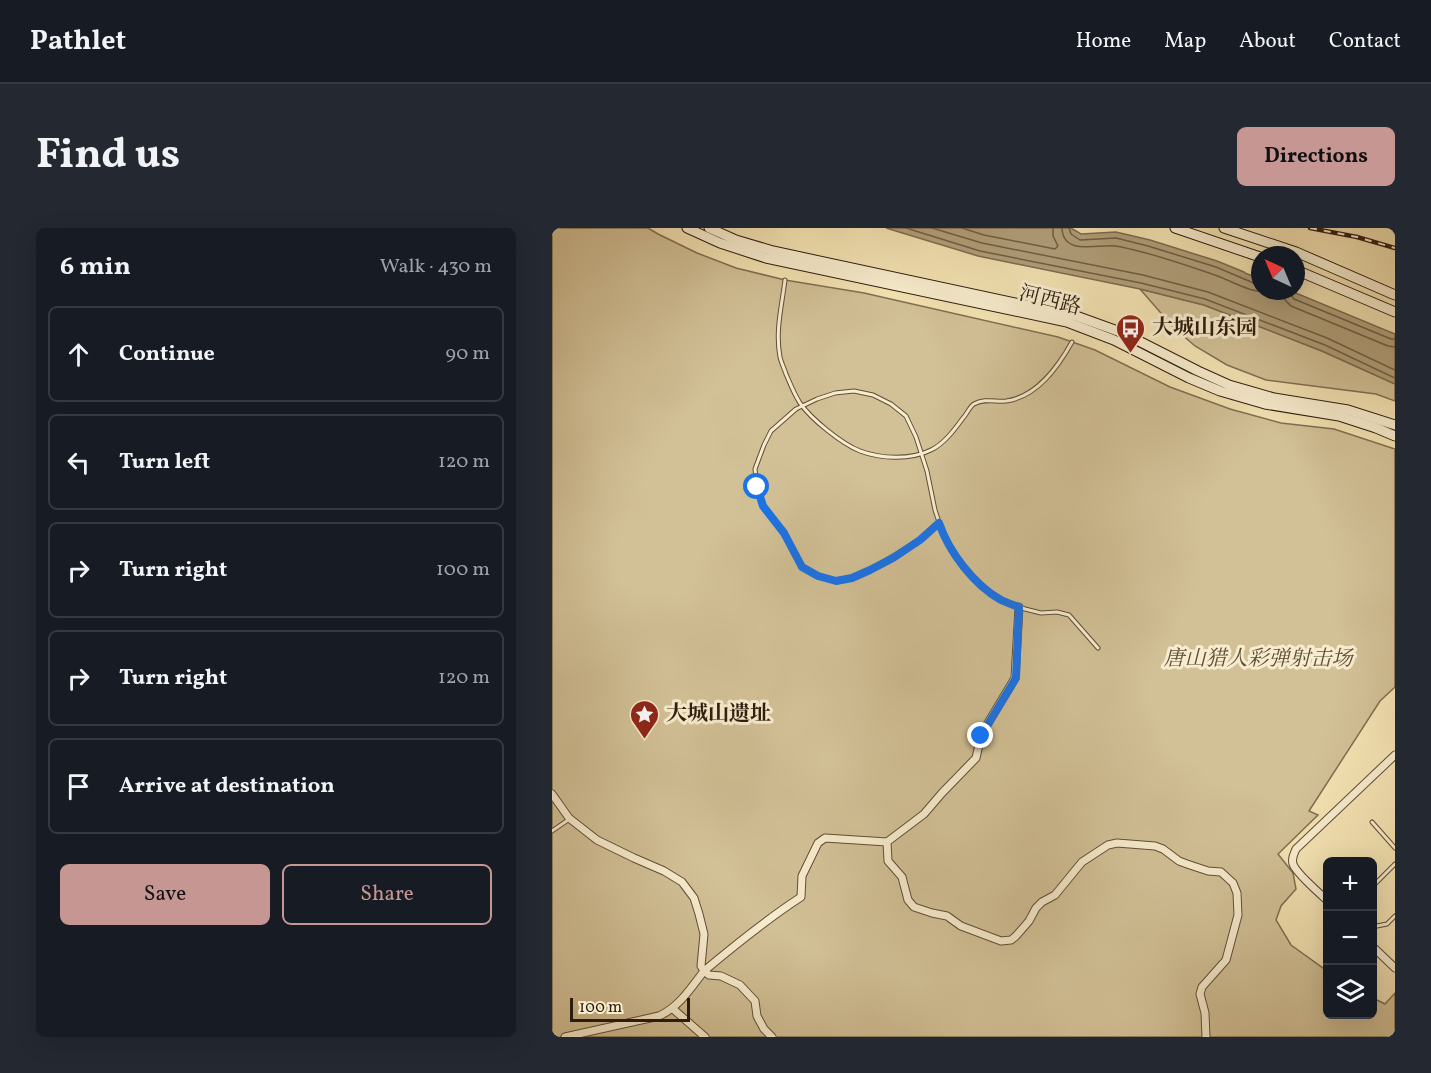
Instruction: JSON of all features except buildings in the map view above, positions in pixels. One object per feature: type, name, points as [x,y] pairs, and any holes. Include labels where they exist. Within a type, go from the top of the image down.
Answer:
[{"type":"street","name":"河西路","points":[[687,228],[720,243],[766,258],[1067,322],[1114,340],[1220,391],[1265,405],[1339,416],[1395,436]]},
{"type":"street","name":"河西路","points":[[709,228],[736,240],[773,251],[1076,316],[1123,333],[1229,385],[1274,398],[1348,410],[1395,425]]},
{"type":"street","points":[[1175,228],[1251,254]]},
{"type":"street","points":[[1224,228],[1296,252],[1395,295]]},
{"type":"street","points":[[1305,274],[1395,312]]},
{"type":"street","points":[[565,1037],[659,1016],[673,1009],[704,971],[782,909],[801,897],[802,876],[818,843],[825,838],[887,842],[924,814],[976,758],[985,728],[1016,678],[1019,607]]},
{"type":"street","points":[[1323,896],[1293,864],[1292,858],[1296,849],[1395,755]]},
{"type":"street","points":[[552,794],[569,818],[597,840],[664,871],[682,882],[694,898],[704,934],[701,966],[709,975],[721,976],[740,985],[755,1001],[757,1016],[764,1029],[772,1037]]},
{"type":"street","points":[[887,842],[888,861],[902,877],[908,900],[914,907],[932,914],[947,916],[961,926],[1001,941],[1011,940],[1016,936],[1029,921],[1036,908],[1055,895],[1082,862],[1108,845],[1117,843],[1155,846],[1179,861],[1208,871],[1221,872],[1233,883],[1237,893],[1238,915],[1226,960],[1202,987],[1200,994],[1205,1013],[1206,1037]]},
{"type":"street","points":[[1377,951],[1395,968]]},
{"type":"street","points":[[673,1009],[705,1037]]},
{"type":"lane","points":[[785,280],[777,332],[780,358],[789,382],[800,403],[818,423],[859,451],[889,457],[914,456],[934,449],[957,427],[973,404],[985,400],[1009,400],[1038,386],[1052,373],[1072,342]]},
{"type":"lane","points":[[939,523],[920,540],[852,578],[836,581],[818,576],[802,567],[784,533],[763,506],[757,487],[755,469],[771,431],[796,409],[835,393],[854,391],[873,395],[891,404],[906,416],[916,437],[927,471],[939,523],[944,537],[961,563],[982,586],[1000,599],[1041,613],[1058,612],[1069,615],[1098,648]]},
{"type":"lane","points":[[552,831],[569,818]]},
{"type":"lane","points":[[1372,822],[1395,848]]},
{"type":"lane","points":[[1377,882],[1395,864]]},
{"type":"lane","points":[[1377,926],[1387,924],[1395,916]]},
{"type":"green space","name":"唐山猎人彩弹射击场","points":[[552,228],[648,228],[697,253],[736,268],[785,280],[864,293],[1058,337],[1095,350],[1170,387],[1230,409],[1281,423],[1334,429],[1395,449],[1395,687],[1380,701],[1309,811],[1318,815],[1278,854],[1293,873],[1296,889],[1281,906],[1276,920],[1291,945],[1323,968],[1323,1019],[1377,1019],[1377,1000],[1385,1004],[1395,993],[1395,1037],[552,1037]]},
{"type":"green space","points":[[1140,289],[1204,305],[1322,351],[1395,384],[1395,401],[1376,394],[1266,380],[1227,365],[1195,346],[1173,327]]},
{"type":"water","points":[[886,228],[1071,228],[1081,234],[1116,232],[1150,240],[1217,261],[1251,275],[1251,300],[1305,300],[1305,297],[1395,334],[1395,384],[1322,351],[1204,305],[1140,289],[978,256]]},
{"type":"railway","points":[[1310,228],[1357,237],[1395,248]]},
{"type":"place","name":"大城山东园","points":[[1131,354]]},
{"type":"place","name":"大城山遗址","points":[[645,740]]},
{"type":"route","points":[[757,487],[763,506],[784,533],[802,567],[818,576],[836,581],[852,578],[893,558],[920,540],[939,523],[944,537],[961,563],[982,586],[1000,599],[1019,607],[1016,678],[981,736]]}]
